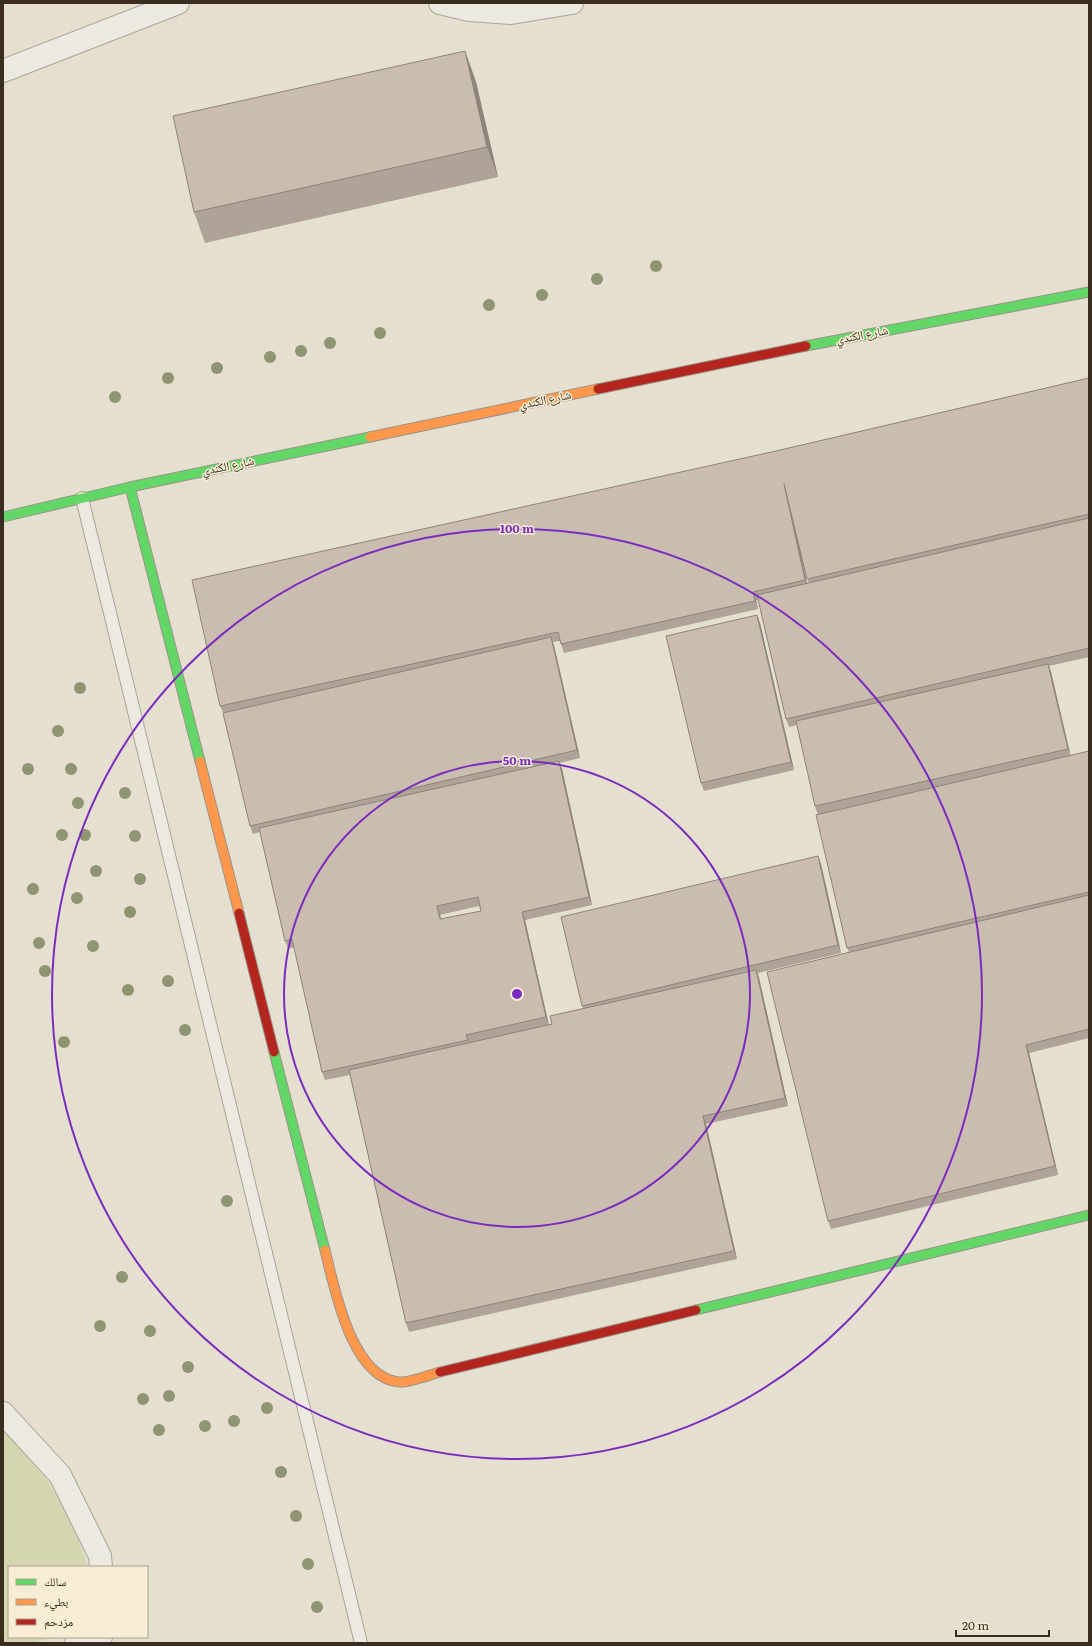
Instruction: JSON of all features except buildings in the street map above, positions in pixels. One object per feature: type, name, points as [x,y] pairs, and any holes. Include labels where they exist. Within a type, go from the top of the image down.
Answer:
[{"type":"street","points":[[3,71],[178,3]]},
{"type":"street","points":[[440,3],[469,10],[511,13],[572,3]]},
{"type":"street","name":"شارع الكندي","points":[[3,517],[130,486],[824,342],[1089,292]]},
{"type":"street","points":[[130,486],[341,1314],[353,1341],[367,1362],[379,1375],[399,1382],[1089,1215]]},
{"type":"street","points":[[3,1413],[60,1475],[100,1556],[101,1566]]},
{"type":"street","points":[[76,1643],[97,1638]]},
{"type":"lane","points":[[82,498],[362,1643]]},
{"type":"green space","points":[[3,1428],[31,1454],[72,1521],[88,1566],[8,1566],[8,1638],[52,1638],[30,1643],[3,1643]]},
{"type":"traffic: fast","points":[[806,346],[1089,292]]},
{"type":"traffic: fast","points":[[3,517],[130,487],[370,437]]},
{"type":"traffic: fast","points":[[130,487],[200,761]]},
{"type":"traffic: fast","points":[[274,1052],[325,1250]]},
{"type":"traffic: fast","points":[[696,1310],[1089,1215]]},
{"type":"traffic: slow","points":[[370,437],[598,389]]},
{"type":"traffic: slow","points":[[200,761],[239,913]]},
{"type":"traffic: slow","points":[[325,1250],[347,1328],[368,1365],[382,1377],[399,1382],[413,1380],[440,1372]]},
{"type":"traffic: jam","points":[[598,389],[806,346]]},
{"type":"traffic: jam","points":[[239,913],[274,1052]]},
{"type":"traffic: jam","points":[[440,1372],[696,1310]]}]
